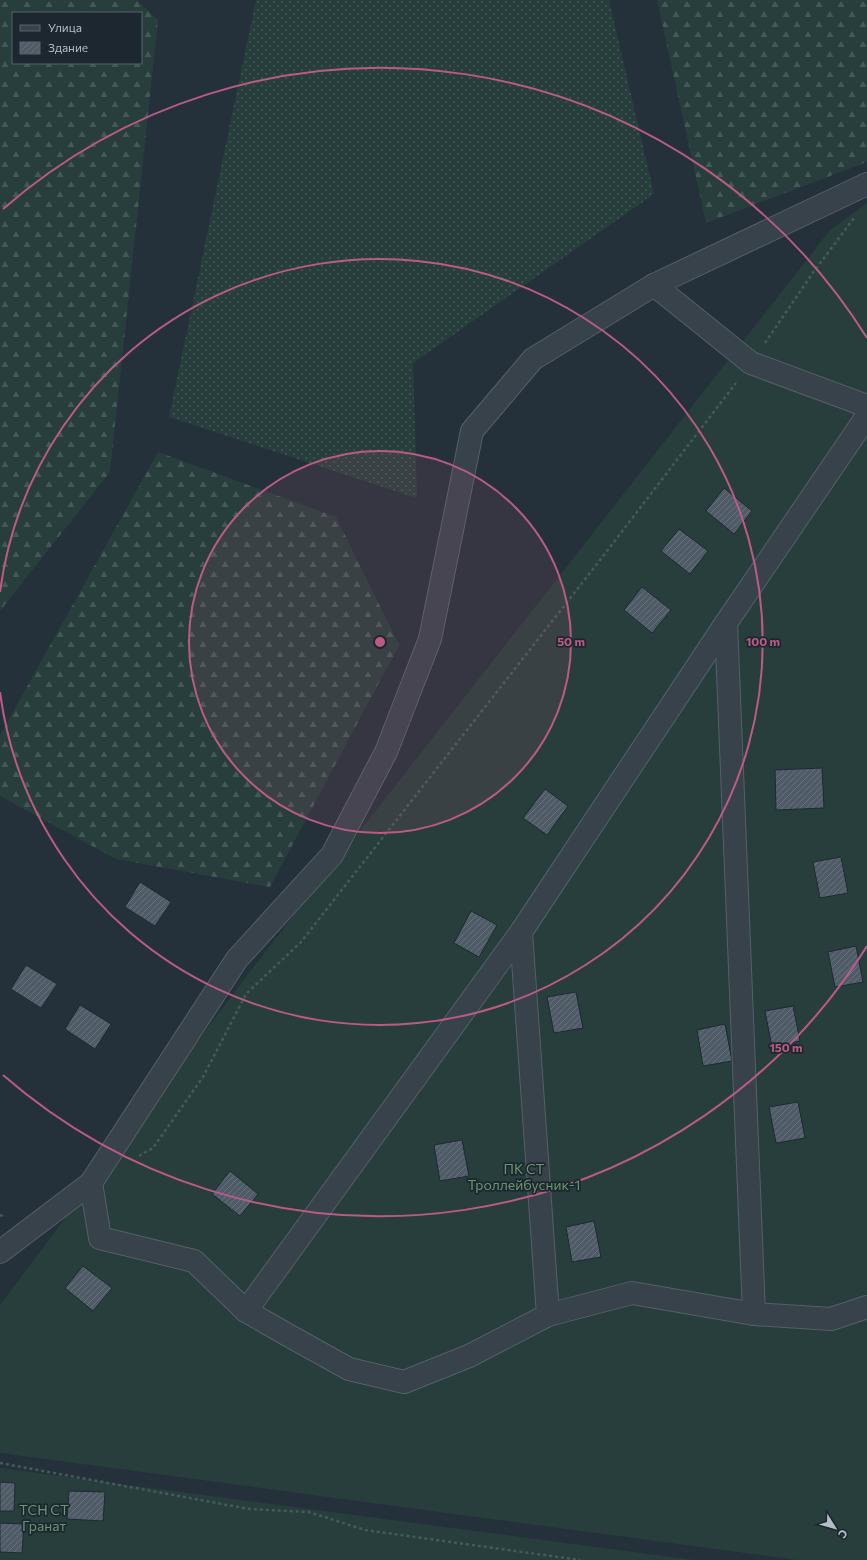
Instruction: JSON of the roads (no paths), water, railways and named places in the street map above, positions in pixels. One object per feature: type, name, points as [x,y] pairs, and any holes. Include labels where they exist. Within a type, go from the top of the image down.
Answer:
[{"type":"street","points":[[0,1252],[91,1183],[238,959],[332,855],[386,752],[430,639],[472,431],[533,359],[654,284],[867,184]]},
{"type":"street","points":[[654,284],[751,363],[867,406]]},
{"type":"street","points":[[246,1311],[521,932],[726,624],[867,416]]},
{"type":"street","points":[[726,624],[754,1314]]},
{"type":"street","points":[[521,932],[548,1315]]},
{"type":"street","points":[[91,1183],[100,1238],[194,1261],[246,1311],[348,1369],[404,1382],[468,1356],[548,1315],[632,1292],[754,1314],[831,1319],[867,1307]]},
{"type":"park label","name":"ПК СТ Троллейбусник-1","points":[[524,1176]]},
{"type":"park label","name":"ТСН СТ Гранат","points":[[44,1518]]}]
